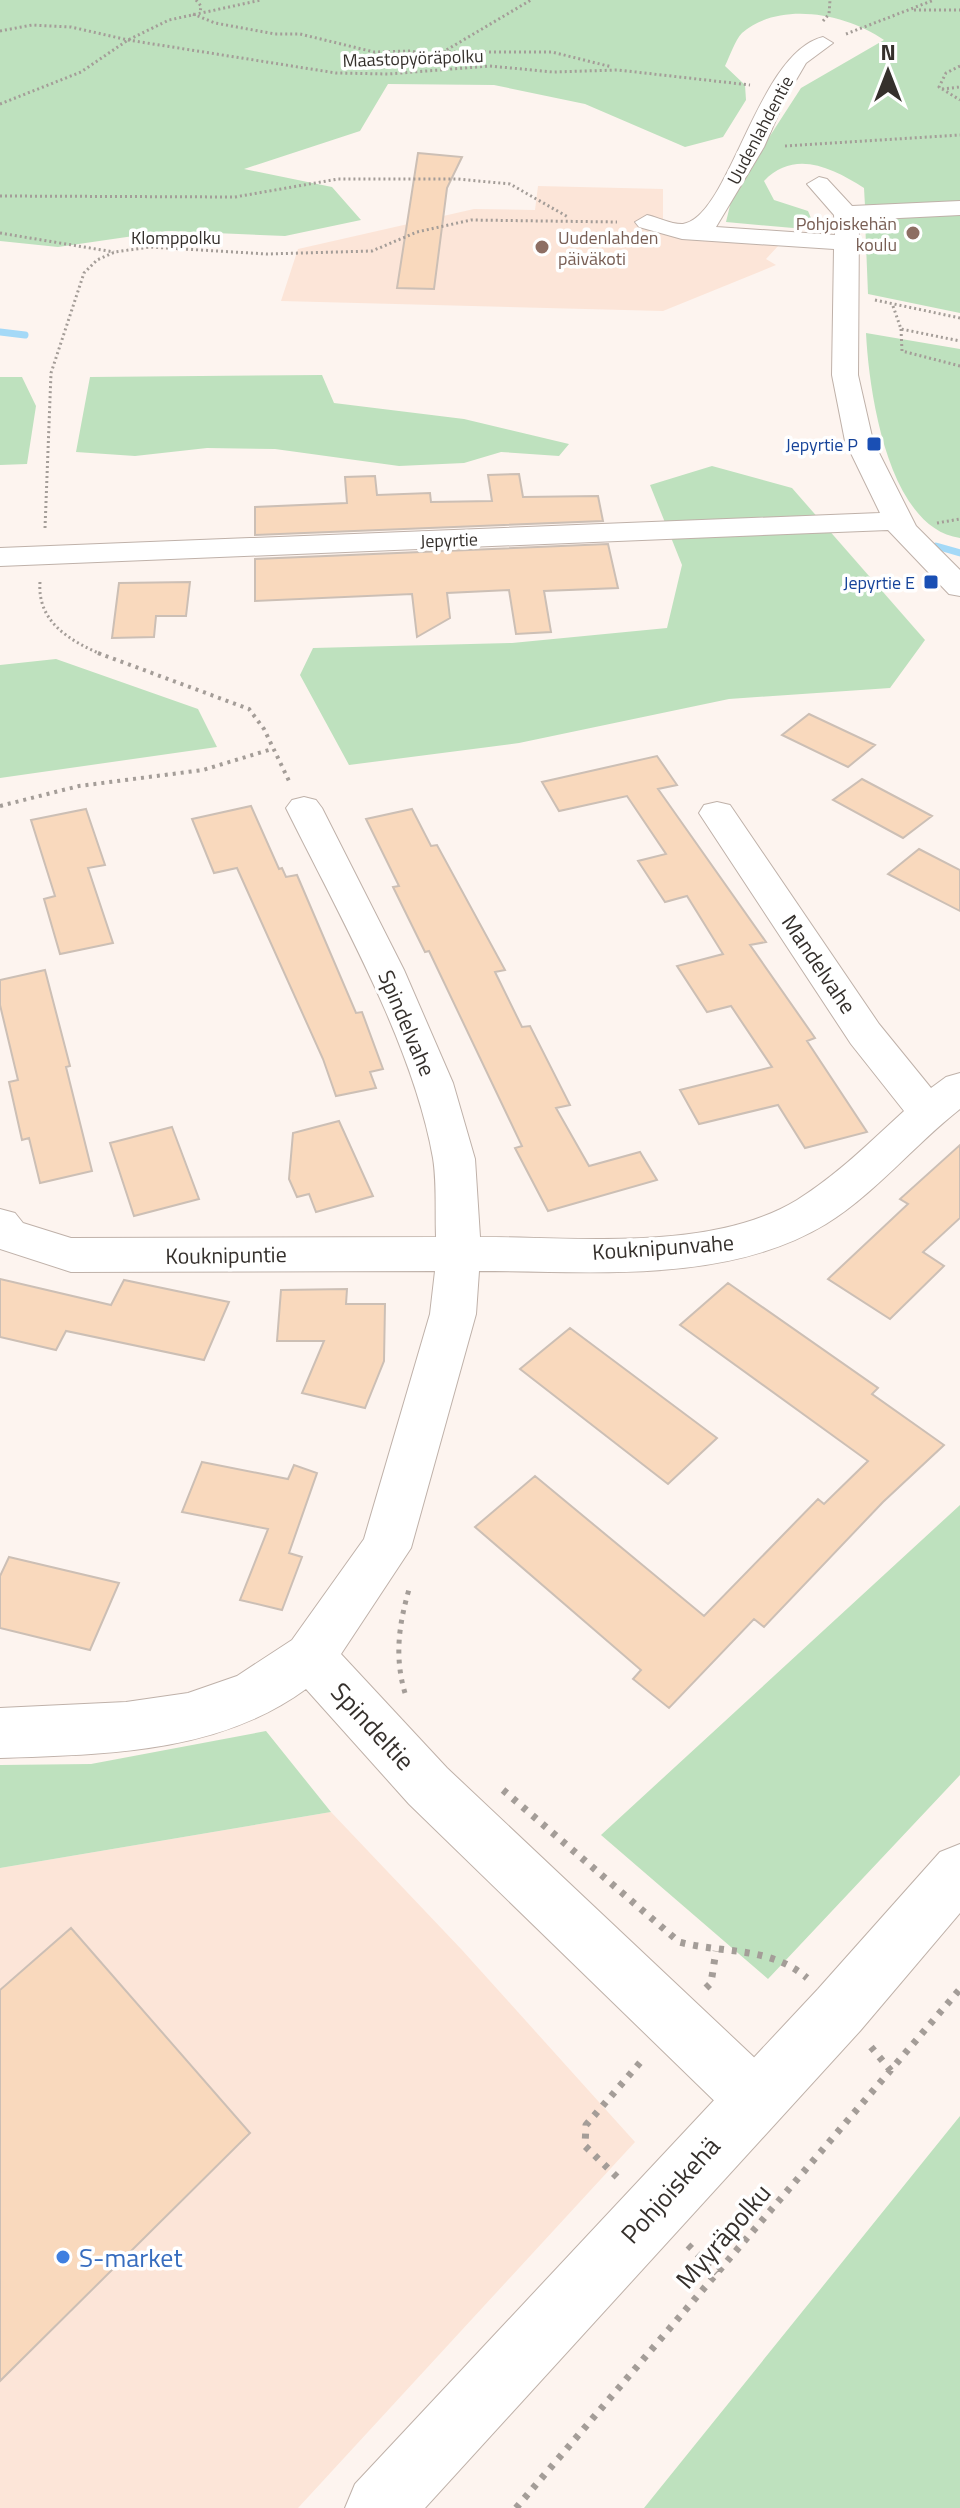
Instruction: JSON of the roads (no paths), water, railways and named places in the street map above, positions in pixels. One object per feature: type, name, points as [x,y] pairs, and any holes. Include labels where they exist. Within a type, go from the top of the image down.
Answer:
[{"type":"street","name":"Uudenlahdentie","points":[[682,232],[707,223],[753,147],[798,59],[823,43]]},
{"type":"street","points":[[819,184],[846,213],[845,375],[850,411],[869,465],[903,530],[960,587]]},
{"type":"street","points":[[846,213],[960,208]]},
{"type":"street","points":[[636,222],[682,232],[847,243]]},
{"type":"street","name":"Jepyrtie","points":[[0,557],[898,521]]},
{"type":"street","name":"Spindelvahe","points":[[304,808],[385,970],[433,1083],[454,1159],[459,1252]]},
{"type":"street","name":"Mandelvahe","points":[[717,813],[865,1034],[943,1099]]},
{"type":"street","name":"Kouknipunvahe","points":[[459,1252],[634,1254],[745,1240],[791,1224],[837,1193],[943,1099]]},
{"type":"street","name":"Kouknipuntie","points":[[0,1225],[8,1235],[71,1255],[459,1252]]},
{"type":"street","points":[[0,1733],[108,1730],[182,1719],[249,1697],[310,1657],[386,1548],[453,1314],[459,1252]]},
{"type":"street","name":"Spindeltie","points":[[310,1657],[428,1786],[754,2098]]},
{"type":"street","name":"Pohjoiskehä","points":[[379,2508],[754,2098],[839,2010],[960,1871]]},
{"type":"waterway","points":[[0,332],[25,335]]},
{"type":"waterway","points":[[936,546],[960,553]]},
{"type":"place","name":"Pohjoiskehän koulu","points":[[913,233]]},
{"type":"place","name":"Uudenlahden päiväkoti","points":[[542,247]]},
{"type":"place","name":"Jepyrtie P","points":[[874,444]]},
{"type":"place","name":"Jepyrtie E","points":[[931,582]]},
{"type":"place","name":"S-market","points":[[63,2257]]}]
